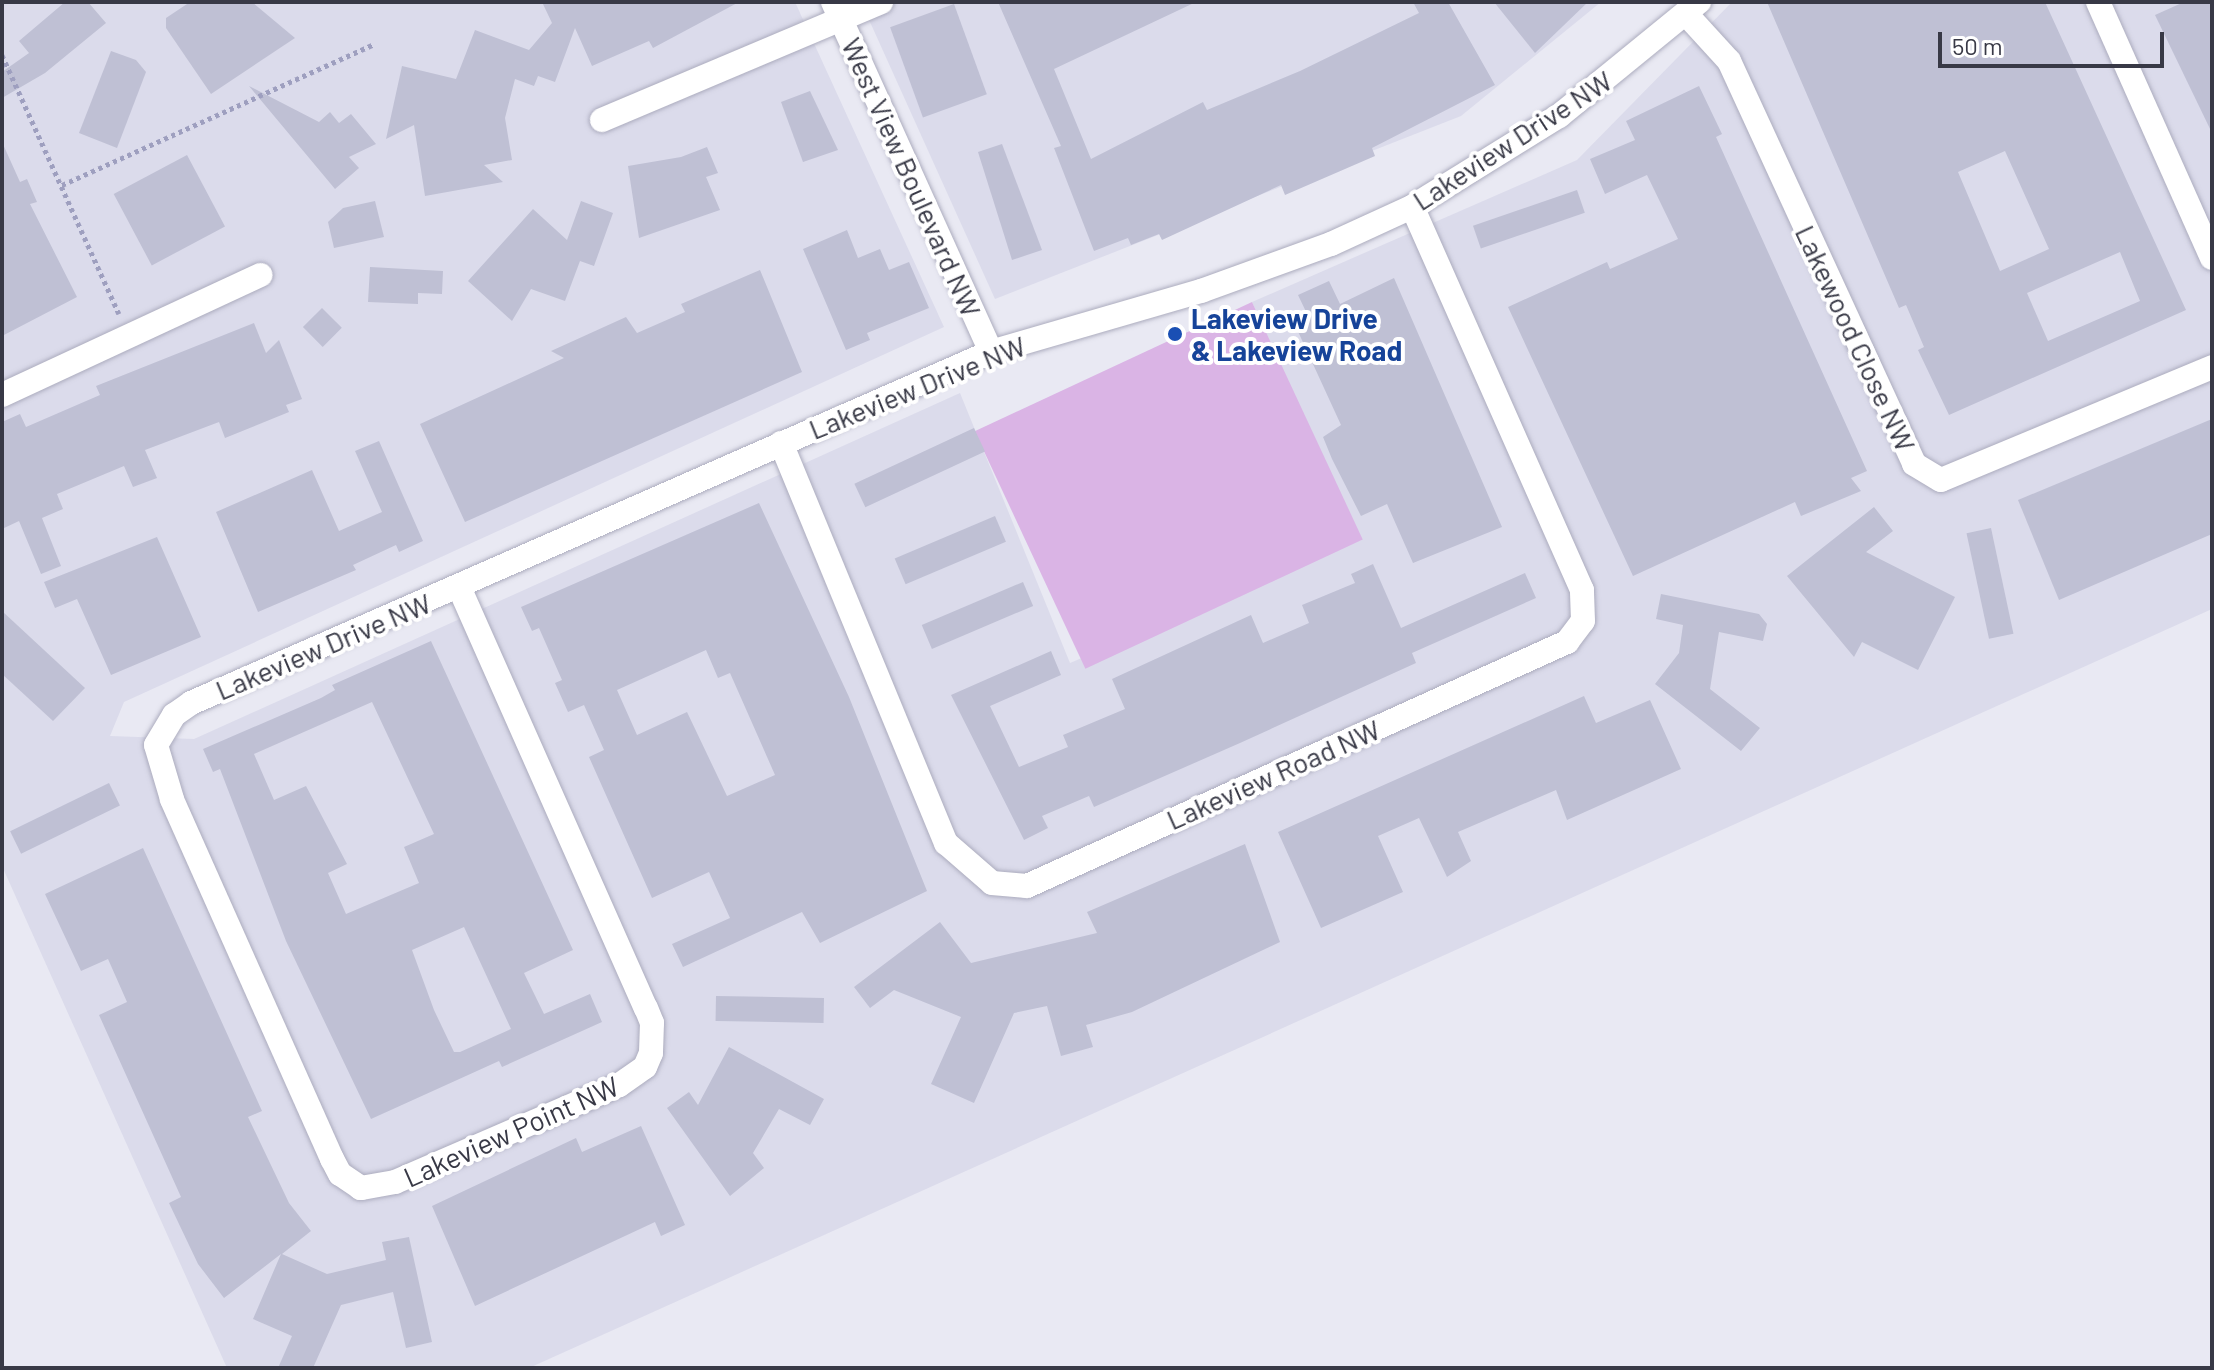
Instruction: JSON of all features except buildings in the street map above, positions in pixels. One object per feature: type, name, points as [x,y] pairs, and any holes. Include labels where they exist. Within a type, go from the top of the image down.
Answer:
[{"type":"street","points":[[602,120],[837,12],[881,2]]},
{"type":"street","points":[[2098,2],[2212,258]]},
{"type":"street","name":"Lakeview Drive NW","points":[[161,730],[191,703],[991,352],[1201,291],[1331,244],[1412,207],[1559,116],[1693,9]]},
{"type":"street","name":"Lakewood Close NW","points":[[1693,9],[1729,61],[1914,464],[1941,480],[2212,367]]},
{"type":"street","name":"West View Boulevard NW","points":[[837,12],[991,352]]},
{"type":"street","name":"Lakeview Road NW","points":[[781,443],[946,843],[992,883],[1027,886],[1567,642],[1583,621],[1582,590],[1412,207]]},
{"type":"street","points":[[2,395],[261,275]]},
{"type":"street","name":"Lakeview Point NW","points":[[161,730],[157,762],[172,799],[332,1159],[351,1184],[378,1188],[395,1182],[619,1085],[645,1067],[651,1053],[652,1023],[459,587]]},
{"type":"path","points":[[62,185],[375,44]]},
{"type":"path","points":[[2,55],[129,337]]},
{"type":"shaded area","points":[[2,2],[795,2],[944,327],[124,702],[110,736],[194,739],[960,393],[1070,663],[1361,540],[1252,302],[1577,160],[1732,2],[2212,2],[2212,609],[529,1368],[227,1368],[2,866]]},
{"type":"shaded area","points":[[861,2],[1601,2],[1461,116],[995,299]]},
{"type":"shaded area","points":[[1252,302],[1363,539],[1085,669],[975,431]]},
{"type":"place","name":"Lakeview Drive & Lakeview Road","points":[[1175,334]]}]
